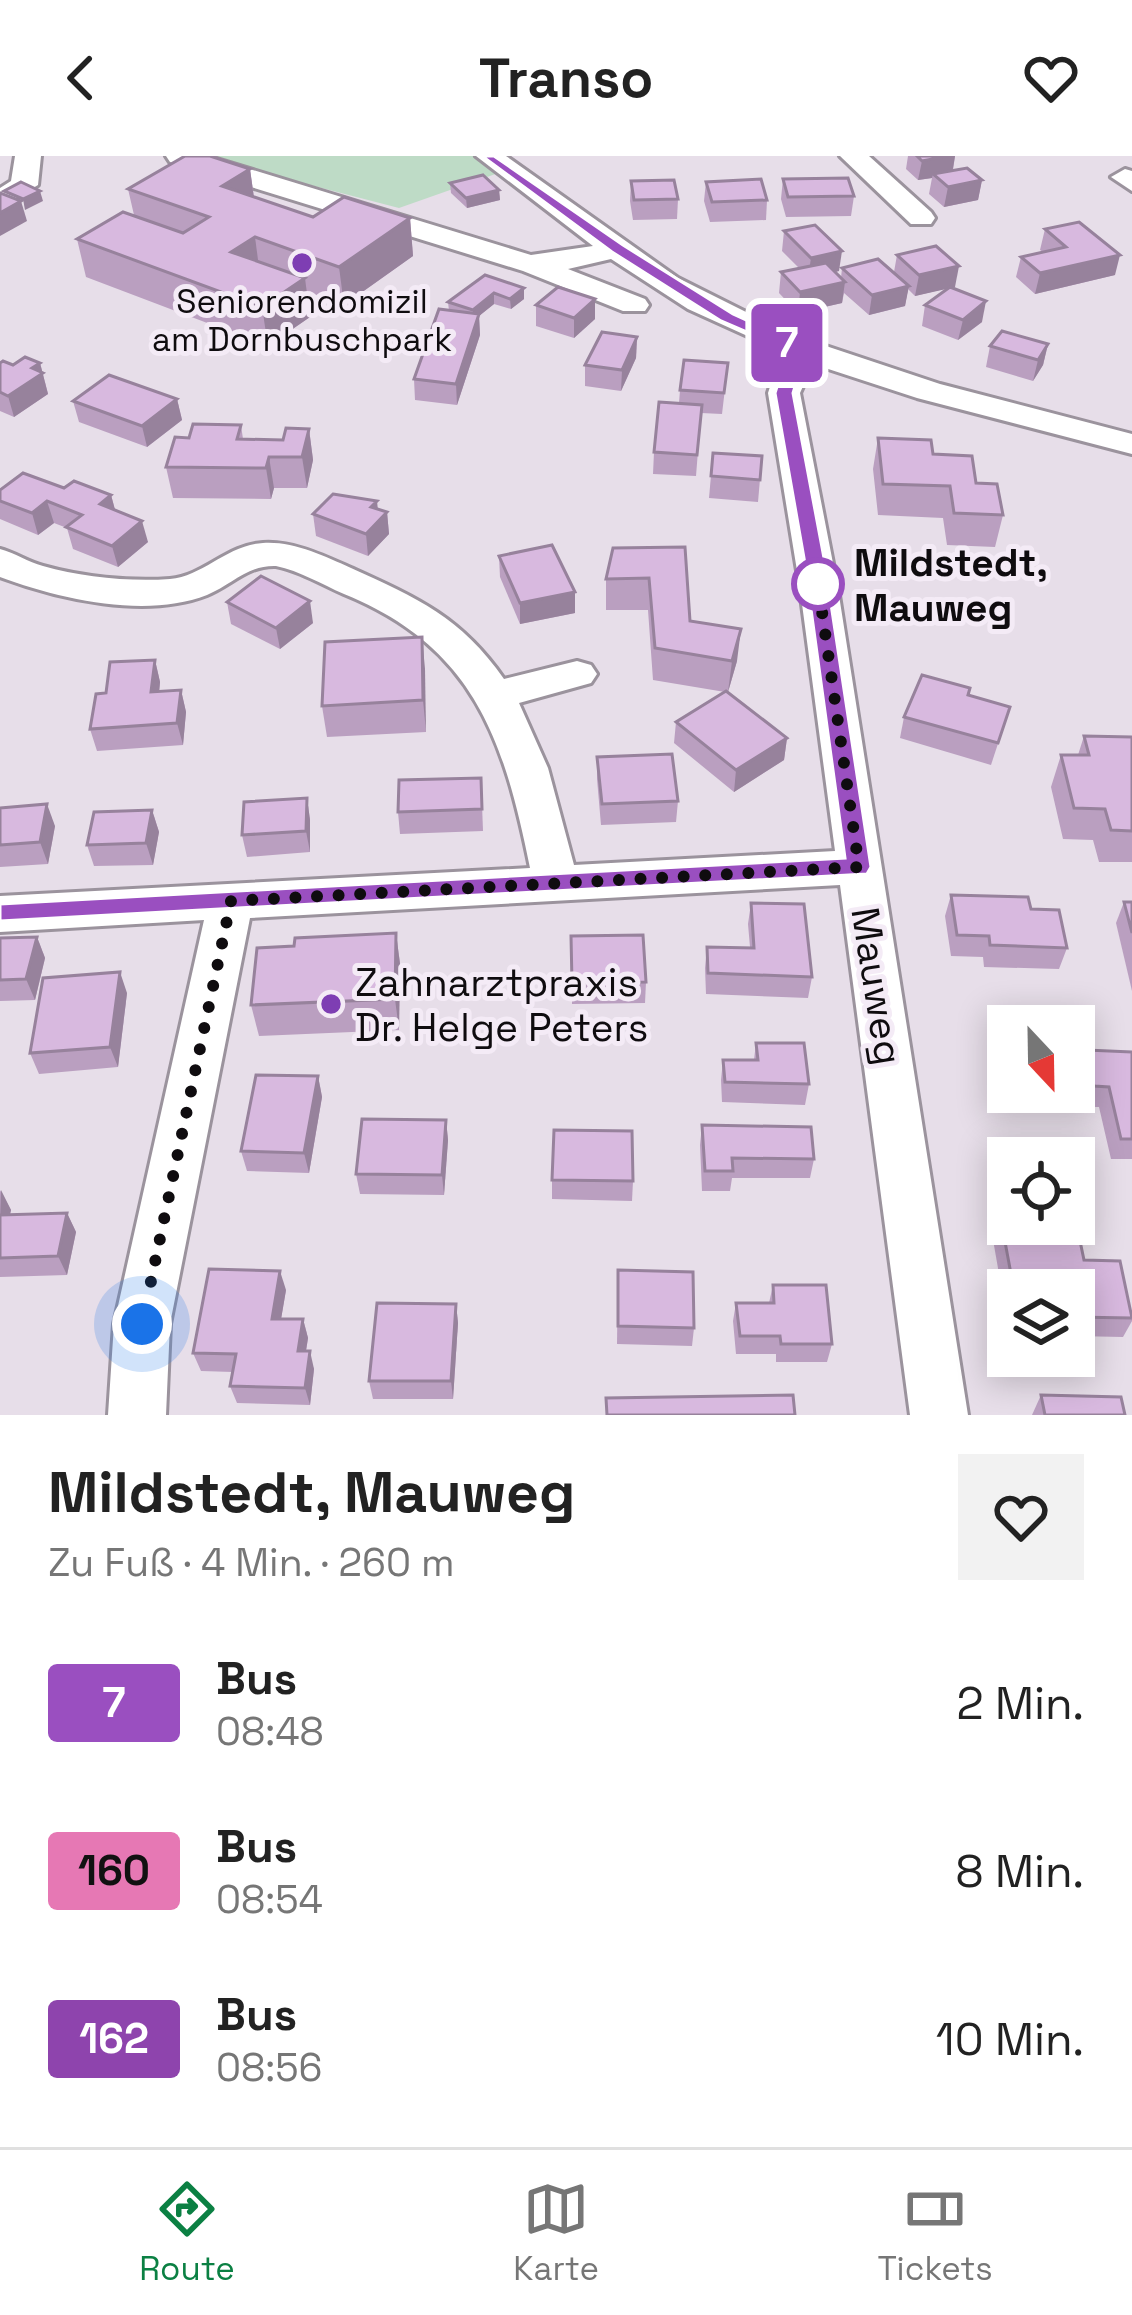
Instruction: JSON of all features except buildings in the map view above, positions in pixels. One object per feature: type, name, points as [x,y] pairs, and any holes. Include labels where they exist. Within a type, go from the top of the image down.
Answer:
[{"type":"street","points":[[0,200],[24,185],[28,156]]},
{"type":"street","points":[[179,156],[529,264],[634,305]]},
{"type":"street","points":[[489,156],[618,248],[727,317],[808,352],[1132,444]]},
{"type":"street","points":[[853,156],[921,218]]},
{"type":"street","points":[[529,264],[576,260],[618,248]]},
{"type":"street","name":"Mauweg","points":[[808,352],[793,365],[784,393],[814,558],[939,1415]]},
{"type":"street","points":[[0,561],[24,576],[160,592],[204,583],[252,555],[298,559],[409,608],[440,629],[495,695],[520,737],[556,886]]},
{"type":"street","points":[[495,695],[577,674]]},
{"type":"street","points":[[0,914],[859,867]]},
{"type":"street","points":[[137,1415],[142,1324],[231,901]]},
{"type":"green space","points":[[198,156],[482,156],[504,171],[399,208]]},
{"type":"bus line","name":"7","points":[[0,914],[859,867],[814,558],[784,393],[793,365],[808,352],[727,317],[618,248],[489,156]]},
{"type":"place","name":"Seniorendomizil am Dornbuschpark","points":[[302,263]]},
{"type":"place","name":"Mildstedt, Mauweg","points":[[818,584]]},
{"type":"place","name":"Zahnarztpraxis Dr. Helge Peters","points":[[331,1004]]},
{"type":"route","points":[[142,1324],[231,901],[859,867],[818,584]]}]
